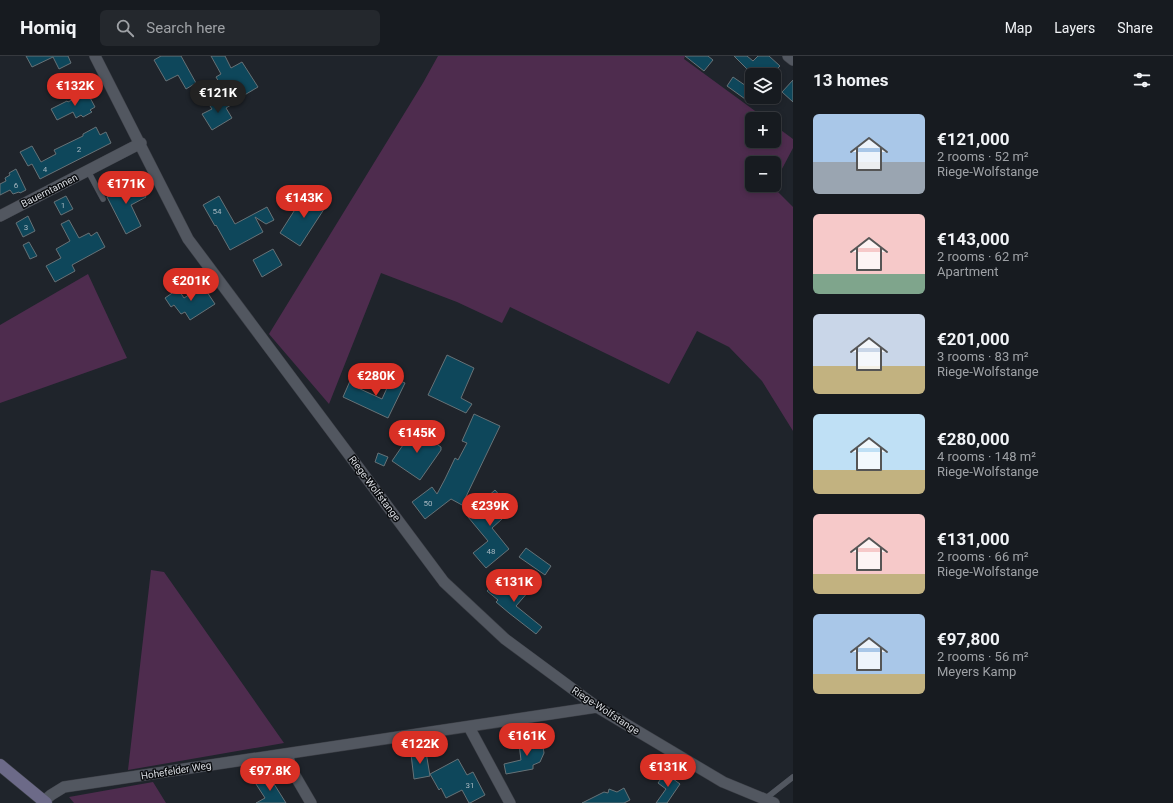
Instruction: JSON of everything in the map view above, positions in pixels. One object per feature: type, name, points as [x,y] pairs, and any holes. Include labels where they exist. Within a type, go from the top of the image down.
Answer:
[{"type":"main road","points":[[0,765],[45,802]]},
{"type":"street","name":"Riege-Wolfstange","points":[[95,56],[141,143],[188,239],[444,582],[505,640],[597,707],[723,782],[769,801]]},
{"type":"street","points":[[788,56],[793,60]]},
{"type":"street","name":"Bauerntannen","points":[[0,216],[141,143]]},
{"type":"street","name":"Hohefelder Weg","points":[[45,802],[51,795],[64,787],[597,707]]},
{"type":"street","points":[[469,727],[510,803]]},
{"type":"street","points":[[288,754],[290,766],[311,803]]},
{"type":"lane","points":[[88,170],[103,199]]},
{"type":"lane","points":[[769,801],[793,777]]},
{"type":"shaded area","points":[[438,56],[685,56],[684,59],[756,112],[745,112],[745,148],[781,148],[781,130],[793,139],[793,148],[781,171],[781,156],[745,156],[745,192],[778,192],[793,207],[793,431],[762,381],[729,347],[697,331],[669,384],[510,307],[502,323],[457,302],[381,273],[329,404],[269,334],[423,83]]},
{"type":"shaded area","points":[[88,274],[127,358],[0,403],[0,325]]},
{"type":"shaded area","points":[[151,570],[164,572],[284,743],[128,770]]},
{"type":"shaded area","points":[[153,782],[166,803],[74,803],[69,797]]},
{"type":"building","points":[[26,56],[68,56],[71,63],[59,69],[53,57],[32,67]]},
{"type":"building","points":[[161,56],[181,56],[196,83],[186,89],[178,75],[166,81],[154,60]]},
{"type":"building","points":[[211,56],[225,56],[231,68],[242,62],[258,87],[231,103],[216,77],[221,74]]},
{"type":"building","points":[[685,56],[708,56],[713,60],[704,71]]},
{"type":"building","points":[[734,56],[747,56],[753,61],[758,56],[769,56],[780,66],[778,68],[746,68]]},
{"type":"building","points":[[733,77],[745,85],[745,99],[727,86]]},
{"type":"building","points":[[793,80],[793,102],[782,92]]},
{"type":"building","points":[[87,92],[95,107],[90,110],[92,112],[83,117],[81,115],[76,118],[73,112],[57,120],[51,109]]},
{"type":"building","points":[[227,97],[231,105],[226,108],[232,118],[212,130],[202,114],[212,109],[210,106]]},
{"type":"building","points":[[96,127],[100,135],[106,132],[111,143],[40,179],[32,164],[28,166],[20,152],[32,146],[41,162],[56,154],[54,150],[83,136],[83,134]]},
{"type":"building","points":[[16,169],[26,190],[13,194],[10,190],[0,195],[0,184],[6,181],[5,178],[10,175],[9,173]]},
{"type":"building","points":[[121,178],[128,192],[140,186],[146,197],[131,205],[141,226],[126,234],[107,197],[114,193],[110,184]]},
{"type":"building","points":[[310,191],[328,203],[300,246],[280,233],[296,208],[298,210]]},
{"type":"building","points":[[66,196],[73,209],[61,215],[54,202]]},
{"type":"building","points":[[219,196],[235,224],[267,207],[274,220],[266,224],[255,217],[263,232],[230,250],[203,205]]},
{"type":"building","points":[[28,216],[35,231],[23,237],[16,223]]},
{"type":"building","points":[[69,220],[79,238],[89,233],[91,236],[97,232],[105,247],[72,265],[75,271],[55,282],[46,266],[61,258],[56,249],[70,241],[61,224]]},
{"type":"building","points":[[29,242],[37,256],[30,259],[23,245]]},
{"type":"building","points":[[273,249],[282,265],[262,277],[253,260]]},
{"type":"building","points":[[203,286],[215,304],[190,320],[185,312],[181,314],[174,305],[171,307],[165,298],[178,289],[184,298]]},
{"type":"building","points":[[447,355],[474,368],[461,398],[472,404],[466,413],[428,395]]},
{"type":"building","points":[[392,377],[405,383],[388,418],[343,397],[350,381],[359,385],[358,388],[382,399]]},
{"type":"building","points":[[474,414],[500,426],[462,505],[451,499],[425,519],[412,502],[432,487],[437,494],[455,458],[458,460],[467,443],[462,441]]},
{"type":"building","points":[[414,429],[441,447],[441,450],[420,480],[392,461]]},
{"type":"building","points":[[378,453],[388,457],[384,466],[375,462]]},
{"type":"building","points":[[495,490],[512,510],[492,528],[509,549],[486,568],[473,553],[488,541],[468,517],[468,514]]},
{"type":"building","points":[[526,548],[551,566],[545,575],[519,557]]},
{"type":"building","points":[[516,580],[529,591],[516,606],[542,627],[536,634],[496,602],[498,600],[487,591],[495,582],[506,591]]},
{"type":"building","points":[[542,740],[544,753],[540,762],[533,765],[533,769],[506,774],[504,764],[521,760],[519,744]]},
{"type":"building","points":[[426,752],[430,776],[414,779],[411,754]]},
{"type":"building","points":[[458,759],[467,775],[473,772],[485,795],[470,803],[462,790],[446,798],[441,788],[439,790],[430,774]]},
{"type":"building","points":[[665,773],[680,784],[667,803],[656,803],[666,789],[658,783]]},
{"type":"building","points":[[269,776],[286,803],[256,803],[265,798],[256,784]]},
{"type":"building","points":[[624,788],[630,800],[624,803],[582,803],[604,792],[608,793],[609,789],[617,792]]}]
